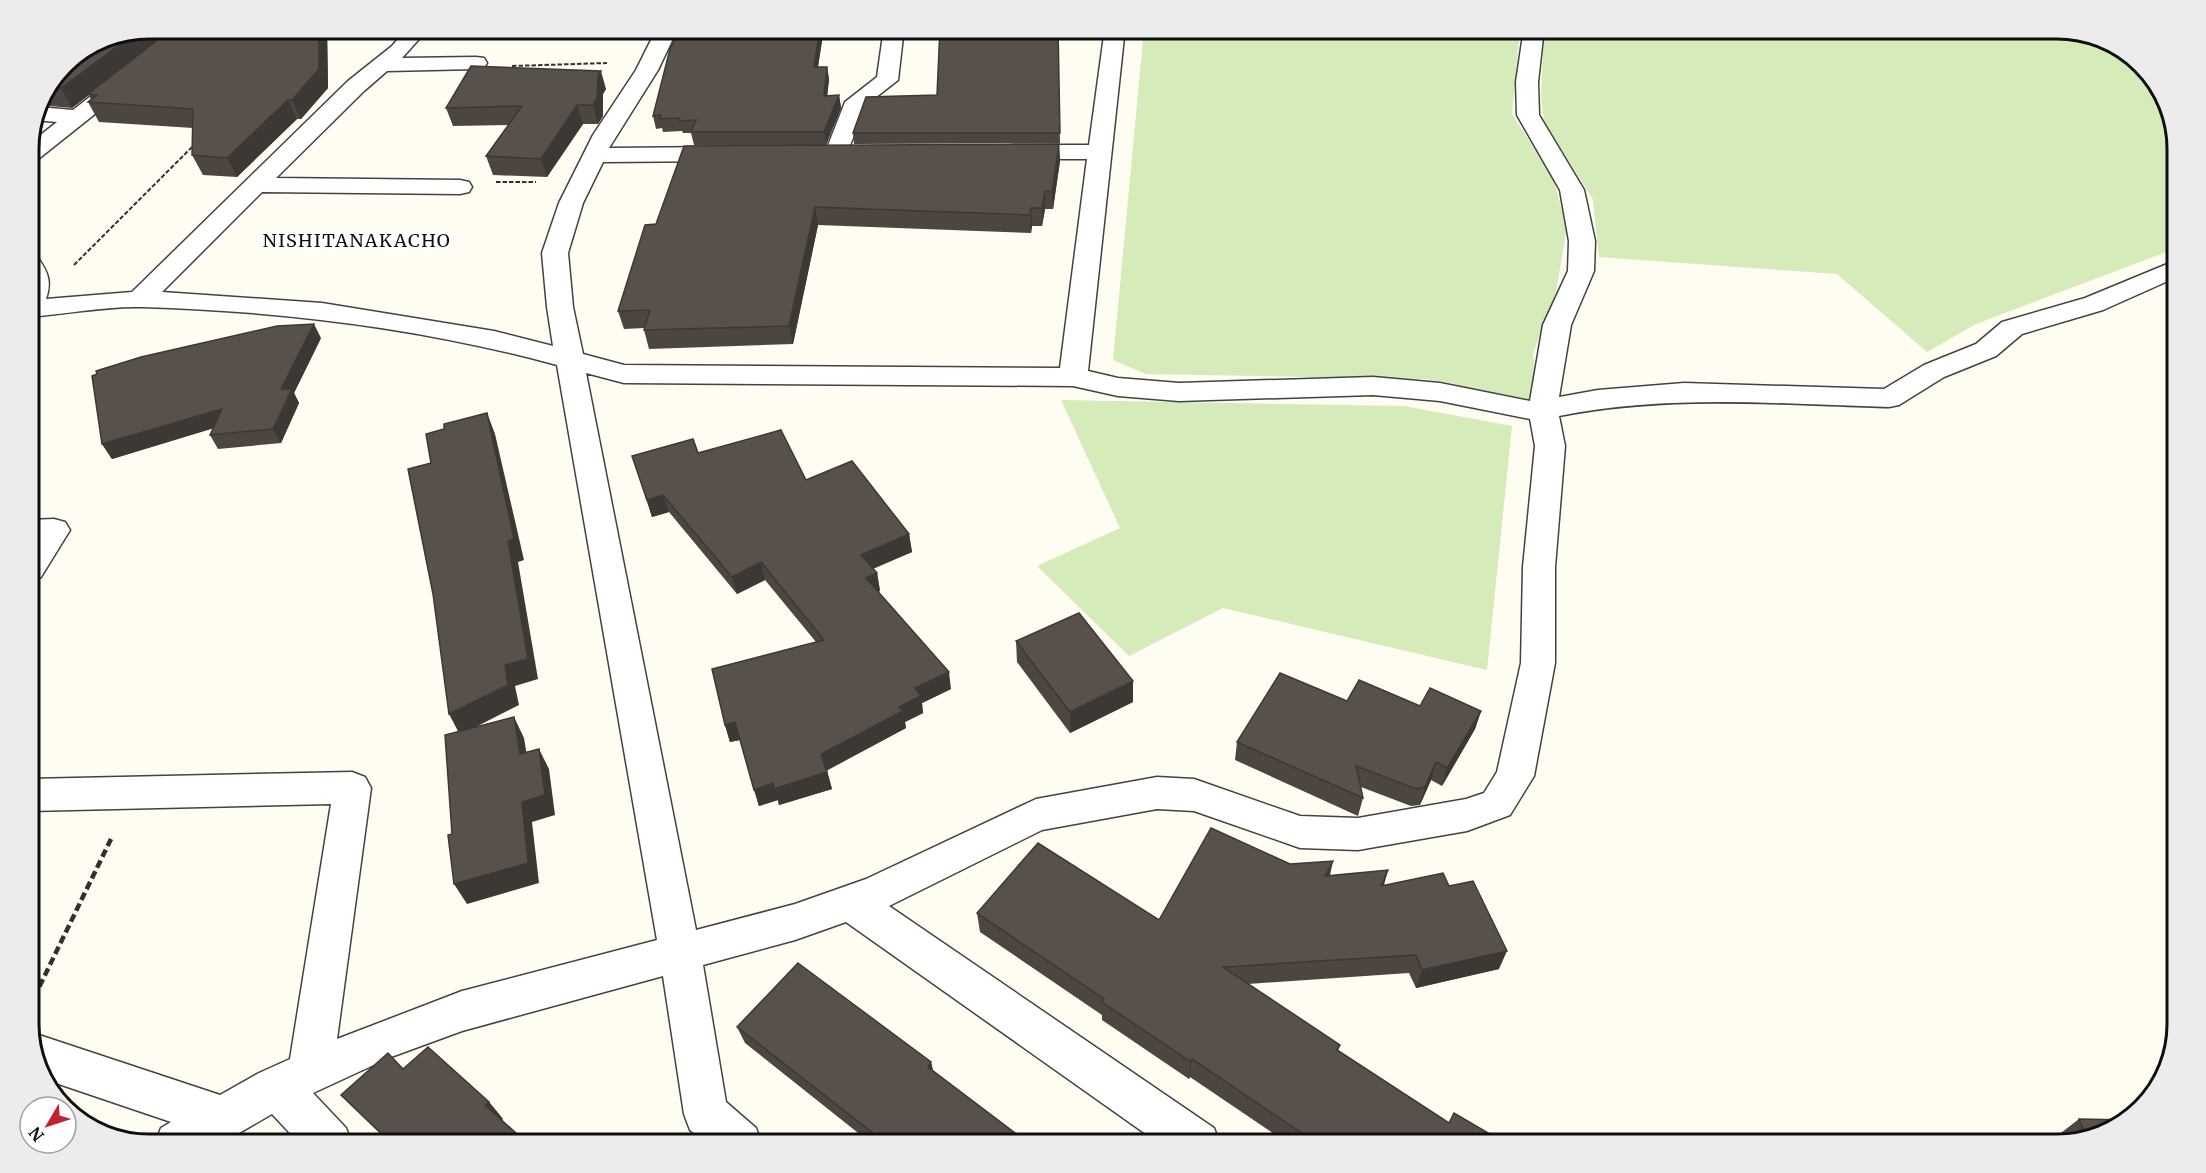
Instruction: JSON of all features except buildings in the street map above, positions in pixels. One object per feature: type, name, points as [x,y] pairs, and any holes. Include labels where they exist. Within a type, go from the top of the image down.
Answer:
[{"type":"street","points":[[39,147],[179,39]]},
{"type":"street","points":[[140,299],[356,86],[408,39]]},
{"type":"street","points":[[663,39],[652,61],[604,135],[571,203],[555,253],[560,307],[572,360],[680,952],[706,1114],[729,1134]]},
{"type":"street","points":[[861,153],[826,153],[856,102],[887,80],[893,39]]},
{"type":"street","points":[[1073,377],[1114,39]]},
{"type":"street","points":[[195,1134],[294,1081],[380,1041],[462,1011],[795,922],[897,884],[1036,815],[1157,793],[1194,795],[1300,832],[1358,834],[1456,817],[1497,804],[1515,776],[1538,663],[1539,567],[1550,446],[1544,410],[1557,325],[1581,271],[1582,241],[1572,190],[1528,115],[1527,82],[1533,39]]},
{"type":"street","points":[[381,65],[476,63]]},
{"type":"street","points":[[45,115],[78,117]]},
{"type":"street","points":[[993,152],[1101,152]]},
{"type":"street","points":[[595,155],[745,154]]},
{"type":"street","points":[[256,185],[460,187]]},
{"type":"street","points":[[39,308],[140,299],[322,312],[494,339],[624,374],[1073,377],[1118,387],[1179,392],[1280,387],[1373,386],[1440,392],[1522,410],[1544,410],[1598,399],[1684,392],[1889,398],[1934,371],[1986,350],[2012,328],[2094,304],[2167,272]]},
{"type":"street","points":[[39,531],[54,530],[39,553]]},
{"type":"street","points":[[39,795],[352,788],[294,1081],[324,1134]]},
{"type":"street","points":[[850,902],[1184,1134]]},
{"type":"street","points":[[44,1058],[224,1118]]},
{"type":"path","points":[[476,63],[475,68],[652,61]]},
{"type":"path","points":[[39,269],[75,264],[201,138]]},
{"type":"path","points":[[39,988],[134,792]]},
{"type":"green space","points":[[1143,39],[1519,39],[1512,114],[1553,178],[1567,227],[1556,292],[1533,354],[1538,393],[1521,403],[1447,382],[1423,379],[1146,374],[1113,360]]},
{"type":"green space","points":[[1544,39],[2065,39],[2079,41],[2106,50],[2130,66],[2140,76],[2156,100],[2167,141],[2167,252],[1976,324],[1927,352],[1837,274],[1599,257],[1593,200],[1544,121],[1541,96]]},
{"type":"green space","points":[[1061,400],[1404,406],[1512,426],[1487,670],[1223,608],[1129,656],[1037,566],[1120,528]]},
{"type":"district","name":"NISHITANAKACHO","points":[[357,240]]}]
